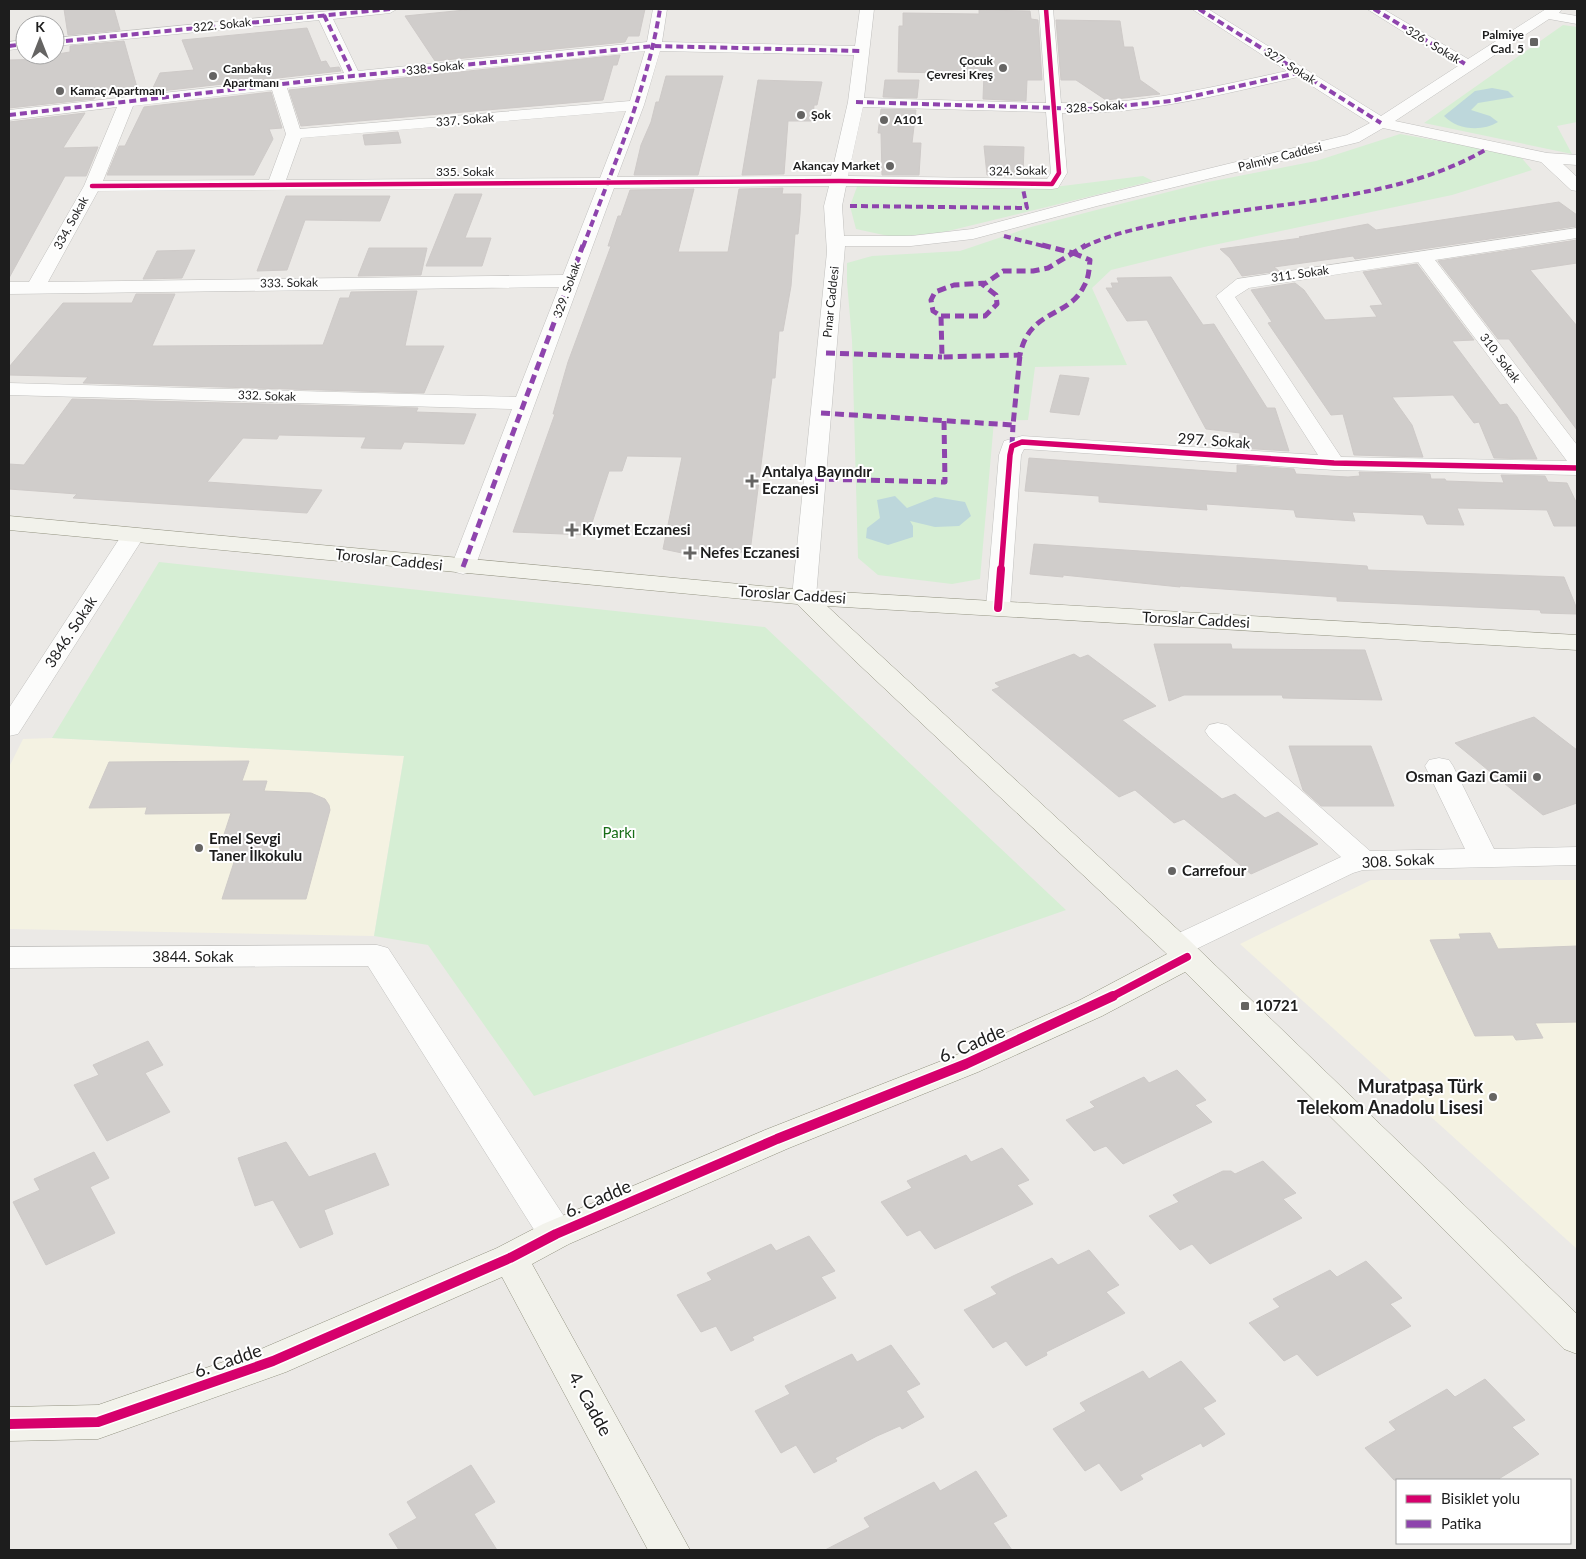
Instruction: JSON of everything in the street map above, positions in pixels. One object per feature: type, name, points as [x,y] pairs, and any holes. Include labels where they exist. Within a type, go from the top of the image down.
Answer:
[{"type":"main road","name":"Toroslar Caddesi","points":[[9,523],[464,567],[804,597],[1577,642]]},
{"type":"main road","points":[[804,597],[860,652],[1182,952],[1577,1338]]},
{"type":"main road","name":"6. Cadde","points":[[9,1424],[98,1422],[273,1361],[510,1258],[556,1234],[777,1139],[966,1064],[1091,1008],[1182,952]]},
{"type":"main road","name":"4. Cadde","points":[[510,1258],[670,1550]]},
{"type":"street","name":"322. Sokak","points":[[65,41],[324,15],[341,11],[390,9]]},
{"type":"street","name":"329. Sokak","points":[[464,567],[636,105],[654,46],[660,9]]},
{"type":"street","name":"Pınar Caddesi","points":[[804,597],[836,247],[833,206],[856,102],[867,9]]},
{"type":"street","name":"324. Sokak","points":[[839,181],[1052,184],[1059,173],[1046,9]]},
{"type":"street","name":"327. Sokak","points":[[1199,9],[1381,123]]},
{"type":"street","name":"326 . Sokak","points":[[1374,9],[1467,65]]},
{"type":"street","name":"Palmiye Caddesi","points":[[836,247],[915,250],[956,244],[974,234],[1092,202],[1353,139],[1381,123],[1467,65],[1551,12]]},
{"type":"street","points":[[1551,12],[1577,20]]},
{"type":"street","points":[[324,15],[353,76]]},
{"type":"street","name":"338. Sokak","points":[[9,115],[278,84],[654,46],[862,51]]},
{"type":"street","name":"328. Sokak","points":[[856,102],[1054,109],[1089,108],[1171,101],[1302,72]]},
{"type":"street","points":[[276,185],[294,134],[278,84]]},
{"type":"street","name":"334. Sokak","points":[[35,288],[92,186],[127,101]]},
{"type":"street","name":"337. Sokak","points":[[294,134],[636,105]]},
{"type":"street","points":[[1381,123],[1547,158],[1577,160]]},
{"type":"street","points":[[1547,158],[1577,186]]},
{"type":"street","name":"335. Sokak","points":[[92,186],[839,181]]},
{"type":"street","name":"311. Sokak","points":[[1334,463],[1225,296],[1244,283],[1577,233]]},
{"type":"street","name":"310. Sokak","points":[[1423,257],[1577,459]]},
{"type":"street","name":"333. Sokak","points":[[9,288],[570,281]]},
{"type":"street","name":"332. Sokak","points":[[9,389],[525,403]]},
{"type":"street","name":"297. Sokak","points":[[998,608],[1010,455],[1012,446],[1022,442],[1334,463],[1577,468]]},
{"type":"street","name":"3846. Sokak","points":[[9,728],[133,535]]},
{"type":"street","points":[[1218,731],[1363,861]]},
{"type":"street","points":[[1439,766],[1483,856]]},
{"type":"street","name":"308. Sokak","points":[[1182,952],[1343,866],[1363,861],[1483,856],[1577,856]]},
{"type":"street","name":"3844. Sokak","points":[[9,958],[377,955],[556,1234]]},
{"type":"shaded area","name":"Emel Sevgi Taner İlkokulu","points":[[52,738],[404,756],[374,936],[9,929],[9,767],[23,739]]},
{"type":"shaded area","name":"Muratpaşa Türk Telekom Anadolu Lisesi","points":[[1371,880],[1577,880],[1577,1249],[1240,944]]},
{"type":"green space","points":[[1563,25],[1577,27],[1577,122],[1557,126],[1572,154],[1424,123]]},
{"type":"green space","points":[[1400,134],[1519,155],[1532,170],[1452,195],[1204,247],[1111,270],[1092,288],[1127,365],[1035,367],[1028,420],[994,421],[980,579],[952,584],[878,575],[858,558],[852,340],[847,263],[872,256],[960,251],[1031,227],[1208,182],[1316,161]]},
{"type":"green space","points":[[1143,176],[1153,181],[940,233],[893,237],[856,229],[850,206],[858,184],[1038,189]]},
{"type":"green space","name":"Parkı","points":[[159,562],[765,627],[1066,910],[534,1096],[428,945],[374,936],[404,756],[52,738]]},
{"type":"water","points":[[1492,88],[1508,91],[1514,97],[1478,103],[1471,110],[1490,116],[1498,122],[1485,127],[1470,128],[1449,121],[1444,116],[1475,91]]},
{"type":"water","points":[[895,496],[907,508],[935,497],[965,502],[971,516],[959,526],[935,527],[910,521],[913,526],[913,537],[888,545],[866,538],[867,528],[880,518],[877,500]]},
{"type":"building","points":[[64,9],[114,9],[120,30],[68,35]]},
{"type":"building","points":[[475,9],[645,9],[639,36],[628,36],[625,42],[435,61],[405,16]]},
{"type":"building","points":[[979,10],[1030,11],[1031,19],[1038,20],[1042,80],[1027,80],[1026,101],[983,99],[984,74],[898,72],[899,26],[903,26],[903,13],[979,14]]},
{"type":"building","points":[[1056,20],[1120,21],[1124,47],[1133,47],[1140,80],[1160,94],[1106,100],[1076,80],[1061,80]]},
{"type":"building","points":[[307,28],[321,62],[326,61],[330,68],[339,67],[341,71],[151,92],[160,73],[194,70],[182,40]]},
{"type":"building","points":[[124,41],[138,91],[96,96],[94,99],[9,108],[9,60],[15,60],[15,65],[65,65],[65,53],[70,52],[70,46]]},
{"type":"building","points":[[620,55],[617,65],[613,65],[603,100],[301,126],[289,90]]},
{"type":"building","points":[[666,76],[723,76],[698,175],[634,175],[641,145],[651,122],[656,102],[659,102]]},
{"type":"building","points":[[758,80],[822,82],[817,105],[814,105],[813,121],[788,121],[784,174],[742,175]]},
{"type":"building","points":[[885,80],[919,80],[917,98],[883,97]]},
{"type":"building","points":[[271,92],[282,128],[269,129],[273,139],[254,175],[107,175],[119,146],[125,146],[144,107]]},
{"type":"building","points":[[881,109],[916,110],[912,143],[921,143],[919,175],[882,175],[881,133],[878,133]]},
{"type":"building","points":[[85,113],[63,148],[98,147],[86,176],[65,176],[9,278],[9,122]]},
{"type":"building","points":[[398,132],[401,143],[365,145],[363,135]]},
{"type":"building","points":[[984,146],[1024,147],[1023,175],[987,175]]},
{"type":"building","points":[[783,188],[782,194],[801,194],[800,214],[798,234],[795,234],[791,286],[783,331],[779,331],[775,378],[772,378],[750,552],[732,552],[723,555],[682,553],[663,549],[682,457],[627,456],[622,471],[609,471],[588,535],[513,532],[555,414],[553,414],[568,362],[611,246],[608,246],[618,216],[621,216],[630,190],[694,189],[678,252],[728,252],[739,189]]},
{"type":"building","points":[[455,194],[482,194],[465,238],[491,238],[482,266],[426,266]]},
{"type":"building","points":[[286,196],[390,196],[380,221],[305,220],[287,270],[257,271]]},
{"type":"building","points":[[1559,202],[1577,215],[1577,226],[1355,259],[1353,256],[1274,267],[1279,271],[1242,276],[1230,258],[1220,249],[1301,238],[1299,237],[1368,224],[1376,230]]},
{"type":"building","points":[[1577,240],[1577,263],[1530,270],[1577,326],[1577,430],[1509,339],[1498,339],[1438,261]]},
{"type":"building","points":[[369,248],[427,248],[421,275],[358,276]]},
{"type":"building","points":[[195,250],[182,278],[143,279],[157,251]]},
{"type":"building","points":[[1417,264],[1474,340],[1452,341],[1500,405],[1507,404],[1517,417],[1537,459],[1494,458],[1479,422],[1474,423],[1453,395],[1392,397],[1412,425],[1423,457],[1354,455],[1343,414],[1331,415],[1268,323],[1272,322],[1251,290],[1295,283],[1304,290],[1325,320],[1377,317],[1370,306],[1383,305],[1363,272]]},
{"type":"building","points":[[1171,277],[1203,325],[1214,324],[1267,408],[1275,408],[1289,451],[1239,448],[1240,433],[1206,429],[1147,320],[1127,321],[1106,288],[1113,288],[1111,283],[1119,283],[1117,278]]},
{"type":"building","points":[[417,291],[405,346],[444,346],[424,393],[83,383],[88,377],[9,375],[9,367],[63,303],[132,303],[136,294],[175,294],[152,346],[323,345],[340,298],[349,298],[351,292]]},
{"type":"building","points":[[1060,375],[1089,378],[1079,415],[1050,412]]},
{"type":"building","points":[[72,399],[418,408],[416,412],[476,414],[464,444],[404,442],[401,449],[361,448],[366,437],[279,435],[277,439],[243,438],[207,482],[322,490],[307,513],[73,498],[77,494],[9,489],[9,464],[24,465]]},
{"type":"building","points":[[1029,458],[1237,473],[1237,465],[1294,469],[1296,474],[1348,477],[1360,476],[1359,472],[1430,474],[1431,479],[1445,479],[1446,481],[1504,483],[1501,475],[1545,476],[1548,482],[1567,483],[1577,504],[1577,526],[1554,526],[1547,510],[1457,508],[1464,525],[1427,524],[1423,515],[1352,512],[1355,521],[1296,517],[1294,510],[1206,504],[1207,510],[1099,502],[1099,496],[1025,491]]},
{"type":"building","points":[[1034,544],[1367,566],[1368,570],[1564,577],[1577,609],[1577,614],[1541,613],[1540,610],[1337,601],[1337,597],[1180,587],[1063,575],[1063,577],[1030,574]]},
{"type":"building","points":[[1154,644],[1231,644],[1232,649],[1365,650],[1382,700],[1283,698],[1282,695],[1184,695],[1169,701]]},
{"type":"building","points":[[1074,654],[1080,658],[1088,655],[1156,706],[1122,720],[1222,799],[1235,794],[1265,818],[1278,812],[1318,844],[1251,874],[1184,819],[1174,823],[1135,790],[1119,797],[992,690],[1000,687],[995,683]]},
{"type":"building","name":"Osman Gazi Camii","points":[[1534,717],[1577,750],[1577,803],[1543,815],[1455,743]]},
{"type":"building","points":[[1289,746],[1371,746],[1394,806],[1321,806],[1303,790]]},
{"type":"building","points":[[249,761],[242,781],[267,781],[264,791],[311,793],[325,799],[329,805],[330,810],[306,899],[222,899],[236,856],[217,856],[231,813],[145,814],[147,807],[89,808],[109,762]]},
{"type":"building","points":[[1490,933],[1498,949],[1577,946],[1577,1022],[1535,1023],[1543,1038],[1516,1040],[1513,1035],[1475,1036],[1430,940],[1461,939],[1459,934]]},
{"type":"building","points":[[148,1041],[163,1065],[145,1073],[170,1112],[107,1141],[74,1085],[99,1075],[93,1065]]},
{"type":"building","points":[[1177,1070],[1206,1100],[1195,1105],[1212,1122],[1123,1164],[1106,1146],[1094,1151],[1066,1120],[1095,1107],[1090,1102],[1144,1077],[1149,1083]]},
{"type":"building","points":[[286,1142],[309,1177],[375,1153],[389,1185],[324,1210],[333,1234],[300,1248],[273,1200],[255,1206],[238,1158]]},
{"type":"building","points":[[1002,1148],[1029,1180],[1017,1185],[1033,1204],[935,1249],[920,1230],[907,1236],[881,1202],[912,1188],[907,1181],[966,1155],[971,1162]]},
{"type":"building","points":[[94,1152],[109,1178],[90,1187],[115,1233],[46,1265],[13,1202],[40,1190],[34,1179]]},
{"type":"building","points":[[1263,1161],[1296,1193],[1283,1199],[1302,1218],[1210,1264],[1192,1244],[1180,1250],[1149,1216],[1179,1202],[1173,1195],[1223,1171],[1231,1171],[1235,1174]]},
{"type":"building","points":[[809,1236],[835,1271],[821,1277],[836,1298],[752,1337],[754,1340],[731,1351],[716,1326],[701,1332],[677,1295],[712,1280],[707,1273],[771,1244],[776,1251]]},
{"type":"building","points":[[1089,1250],[1119,1285],[1106,1292],[1125,1313],[1046,1352],[1047,1355],[1026,1366],[1006,1341],[993,1348],[964,1310],[997,1294],[991,1287],[1013,1276],[1052,1258],[1058,1265]]},
{"type":"building","points":[[1366,1261],[1402,1298],[1390,1304],[1411,1326],[1317,1376],[1297,1354],[1284,1361],[1249,1323],[1280,1307],[1273,1299],[1330,1270],[1337,1277]]},
{"type":"building","points":[[891,1345],[920,1384],[906,1391],[924,1417],[902,1429],[900,1426],[877,1436],[835,1458],[837,1461],[814,1473],[796,1445],[781,1453],[755,1411],[790,1394],[785,1386],[852,1354],[857,1362]]},
{"type":"building","points":[[1181,1361],[1216,1401],[1203,1408],[1225,1434],[1203,1447],[1201,1443],[1140,1475],[1143,1479],[1121,1491],[1099,1463],[1085,1471],[1053,1429],[1086,1411],[1080,1403],[1143,1371],[1149,1379]]},
{"type":"building","points":[[1485,1379],[1525,1420],[1512,1427],[1539,1454],[1499,1479],[1394,1480],[1365,1448],[1396,1430],[1389,1422],[1447,1389],[1455,1397]]},
{"type":"building","points":[[471,1465],[495,1502],[474,1514],[497,1550],[399,1550],[389,1534],[417,1518],[407,1502]]},
{"type":"building","points":[[976,1471],[1007,1516],[993,1523],[1012,1550],[825,1550],[870,1527],[864,1518],[934,1482],[940,1491]]},
{"type":"marked path","points":[[65,41],[390,9]]},
{"type":"marked path","points":[[463,567],[636,105],[654,46],[660,9]]},
{"type":"marked path","points":[[1199,9],[1381,123]]},
{"type":"marked path","points":[[1374,9],[1467,65]]},
{"type":"marked path","points":[[324,15],[353,76]]},
{"type":"marked path","points":[[9,46],[15,45]]},
{"type":"marked path","points":[[9,115],[353,76],[654,46],[862,51]]},
{"type":"marked path","points":[[856,102],[1089,109],[1171,101],[1302,72]]},
{"type":"marked path","points":[[1004,236],[1073,253],[1104,238],[1159,224],[1368,190],[1397,183],[1453,166],[1485,150]]},
{"type":"marked path","points":[[850,206],[1027,208],[1023,189]]},
{"type":"marked path","points":[[821,413],[1013,425],[1019,364],[1027,334],[1036,324],[1077,297],[1084,288],[1089,276],[1090,260],[1073,253],[1056,265],[1041,270],[1003,271],[986,283],[954,285],[935,292],[931,300],[933,311],[941,316],[942,357],[1021,355]]},
{"type":"marked path","points":[[941,316],[985,316],[997,304],[996,295],[982,284]]},
{"type":"marked path","points":[[826,353],[942,357]]},
{"type":"marked path","points":[[815,479],[945,482],[944,421]]},
{"type":"marked path","points":[[1012,446],[1013,425]]},
{"type":"cycle path","points":[[92,186],[839,181],[1052,184],[1059,173],[1046,9]]},
{"type":"cycle path","points":[[998,608],[1010,455],[1012,446],[1022,442],[1334,463],[1577,468]]},
{"type":"cycle path","points":[[9,1424],[98,1422],[273,1361],[510,1258],[556,1234],[777,1139],[966,1064],[1091,1008],[1187,957]]},
{"type":"place","name":"Palmiye Cad. 5","points":[[1534,42]]},
{"type":"place","name":"Çocuk Çevresi Kreş","points":[[1003,68]]},
{"type":"place","name":"Canbakış Apartmanı","points":[[213,76]]},
{"type":"place","name":"Kamaç Apartmanı","points":[[60,91]]},
{"type":"place","name":"Şok","points":[[801,115]]},
{"type":"place","name":"A101","points":[[884,120]]},
{"type":"place","name":"Akançay Market","points":[[890,166]]},
{"type":"place","name":"Antalya Bayındır Eczanesi","points":[[752,481]]},
{"type":"place","name":"Kıymet Eczanesi","points":[[572,530]]},
{"type":"place","name":"Nefes Eczanesi","points":[[690,553]]},
{"type":"place","name":"Osman Gazi Camii","points":[[1537,777]]},
{"type":"place","name":"Emel Sevgi Taner İlkokulu","points":[[199,848]]},
{"type":"place","name":"Carrefour","points":[[1172,871]]},
{"type":"place","name":"10721","points":[[1245,1006]]},
{"type":"place","name":"Muratpaşa Türk Telekom Anadolu Lisesi","points":[[1493,1097]]}]
